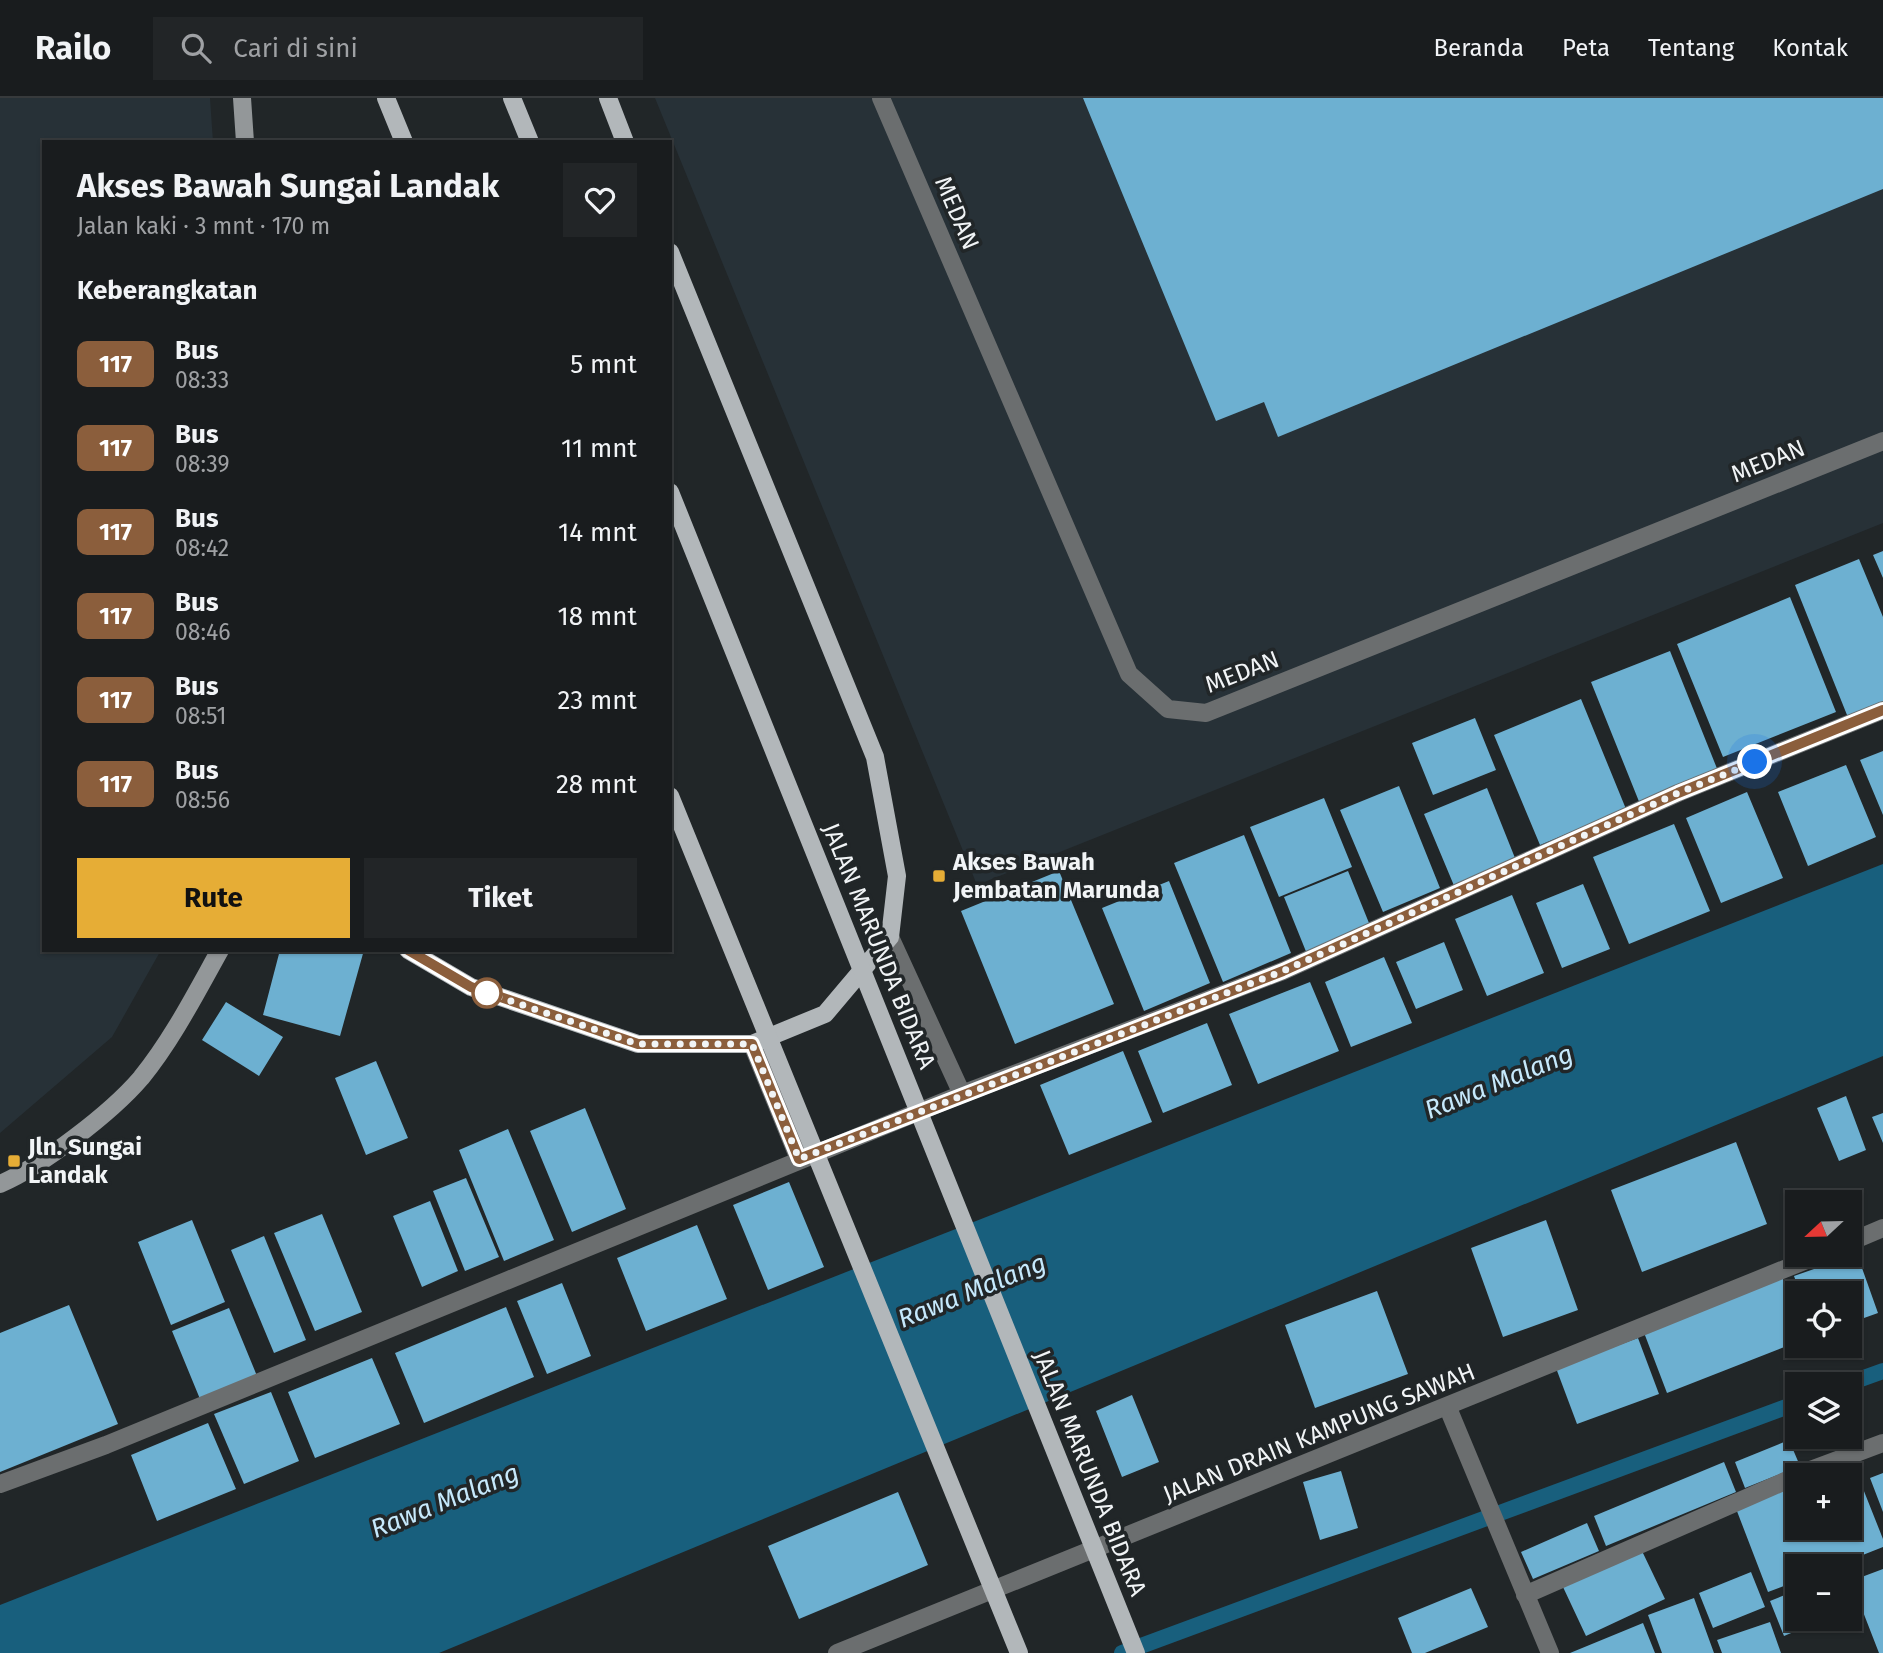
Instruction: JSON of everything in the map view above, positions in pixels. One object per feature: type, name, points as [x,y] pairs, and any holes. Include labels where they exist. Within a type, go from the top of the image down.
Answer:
[{"type":"main road","points":[[386,98],[403,140]]},
{"type":"main road","points":[[512,98],[529,140]]},
{"type":"main road","points":[[608,98],[624,140]]},
{"type":"main road","points":[[411,952],[471,987],[638,1044],[752,1044],[825,1014],[890,937],[897,876],[875,757],[672,257]]},
{"type":"main road","name":"JALAN MARUNDA BIDARA","points":[[672,497],[1136,1653]]},
{"type":"main road","points":[[672,801],[1019,1653]]},
{"type":"street","points":[[242,98],[245,140]]},
{"type":"street","name":"MEDAN","points":[[881,98],[1129,674],[1168,709],[1206,713],[1883,441]]},
{"type":"street","points":[[0,1484],[106,1445],[799,1159],[1283,971],[1678,793],[1883,710]]},
{"type":"street","points":[[890,937],[962,1094]]},
{"type":"street","points":[[0,1184],[14,1178],[85,1128],[140,1078],[188,1006],[219,952]]},
{"type":"street","points":[[752,1044],[799,1159]]},
{"type":"street","points":[[1862,1237],[1883,1228]]},
{"type":"street","name":"JALAN DRAIN KAMPUNG SAWAH","points":[[837,1653],[1448,1408],[1790,1267]]},
{"type":"street","points":[[1448,1408],[1550,1653]]},
{"type":"street","points":[[1525,1595],[1808,1471],[1883,1443]]},
{"type":"shaded area","points":[[0,98],[210,98],[213,140],[42,140],[42,952],[160,952],[112,1037],[0,1133]]},
{"type":"shaded area","points":[[655,98],[1883,98],[1883,523],[977,885]]},
{"type":"water","name":"Rawa Malang","points":[[1883,864],[1883,1056],[439,1653],[0,1653],[0,1605]]},
{"type":"building","points":[[1083,98],[1883,98],[1883,189],[1278,437],[1264,402],[1216,421]]},
{"type":"building","points":[[1883,551],[1883,578],[1873,555]]},
{"type":"building","points":[[1859,559],[1883,617],[1883,706],[1849,720],[1795,585]]},
{"type":"building","points":[[1790,597],[1836,712],[1723,757],[1677,644]]},
{"type":"building","points":[[1670,651],[1718,771],[1640,804],[1591,682]]},
{"type":"building","points":[[1581,699],[1626,809],[1540,845],[1494,735]]},
{"type":"building","points":[[1475,718],[1496,770],[1433,795],[1412,743]]},
{"type":"building","points":[[1883,751],[1883,815],[1860,760]]},
{"type":"building","points":[[1846,765],[1876,837],[1808,866],[1778,792]]},
{"type":"building","points":[[1399,786],[1440,888],[1383,912],[1340,810]]},
{"type":"building","points":[[1487,788],[1517,863],[1455,888],[1424,814]]},
{"type":"building","points":[[1747,792],[1783,878],[1721,903],[1686,818]]},
{"type":"building","points":[[1324,798],[1352,867],[1279,897],[1250,827]]},
{"type":"building","points":[[1674,824],[1710,911],[1629,944],[1593,857]]},
{"type":"building","points":[[1244,835],[1291,953],[1223,982],[1174,863]]},
{"type":"building","points":[[1059,871],[1114,1004],[1015,1044],[961,911]]},
{"type":"building","points":[[1348,871],[1371,928],[1307,954],[1284,897]]},
{"type":"building","points":[[1169,881],[1210,983],[1144,1011],[1102,908]]},
{"type":"building","points":[[1583,884],[1610,949],[1562,968],[1536,903]]},
{"type":"building","points":[[1512,895],[1544,973],[1487,996],[1455,919]]},
{"type":"building","points":[[1444,942],[1463,990],[1416,1009],[1396,962]]},
{"type":"building","points":[[279,952],[363,952],[340,1036],[263,1015]]},
{"type":"building","points":[[1384,957],[1412,1023],[1351,1047],[1325,982]]},
{"type":"building","points":[[1310,982],[1339,1051],[1258,1084],[1229,1014]]},
{"type":"building","points":[[226,1002],[283,1037],[259,1076],[202,1040]]},
{"type":"building","points":[[1207,1023],[1232,1085],[1163,1113],[1138,1051]]},
{"type":"building","points":[[1123,1051],[1152,1122],[1069,1155],[1040,1085]]},
{"type":"building","points":[[376,1061],[408,1138],[366,1155],[335,1078]]},
{"type":"building","points":[[1846,1096],[1866,1150],[1839,1161],[1817,1108]]},
{"type":"building","points":[[585,1108],[626,1209],[572,1232],[530,1131]]},
{"type":"building","points":[[1883,1113],[1883,1143],[1872,1117]]},
{"type":"building","points":[[508,1129],[554,1240],[504,1261],[459,1150]]},
{"type":"building","points":[[1736,1142],[1767,1224],[1642,1272],[1611,1190]]},
{"type":"building","points":[[466,1178],[499,1257],[465,1271],[433,1191]]},
{"type":"building","points":[[789,1182],[824,1267],[768,1290],[733,1205]]},
{"type":"building","points":[[430,1201],[458,1271],[422,1287],[393,1216]]},
{"type":"building","points":[[322,1214],[362,1312],[315,1331],[274,1233]]},
{"type":"building","points":[[192,1220],[225,1302],[171,1325],[138,1242]]},
{"type":"building","points":[[1546,1220],[1578,1310],[1503,1337],[1471,1248]]},
{"type":"building","points":[[697,1225],[727,1299],[646,1331],[617,1258]]},
{"type":"building","points":[[264,1236],[306,1340],[274,1353],[231,1250]]},
{"type":"building","points":[[1820,1267],[1862,1267],[1878,1313],[1862,1319],[1862,1281],[1796,1281],[1794,1276]]},
{"type":"building","points":[[1782,1274],[1785,1282],[1785,1347],[1667,1393],[1643,1330]]},
{"type":"building","points":[[562,1283],[591,1356],[547,1374],[517,1301]]},
{"type":"building","points":[[1377,1291],[1408,1374],[1315,1408],[1285,1325]]},
{"type":"building","points":[[69,1305],[118,1424],[0,1472],[0,1333]]},
{"type":"building","points":[[506,1307],[534,1377],[424,1423],[395,1353]]},
{"type":"building","points":[[229,1308],[257,1376],[200,1399],[172,1331]]},
{"type":"building","points":[[1638,1338],[1659,1394],[1577,1424],[1556,1368]]},
{"type":"building","points":[[372,1358],[400,1424],[315,1458],[288,1392]]},
{"type":"building","points":[[271,1392],[299,1461],[244,1484],[214,1414]]},
{"type":"building","points":[[1132,1395],[1159,1462],[1122,1477],[1096,1411]]},
{"type":"building","points":[[208,1423],[236,1489],[157,1521],[131,1455]]},
{"type":"building","points":[[1785,1442],[1785,1449],[1793,1449],[1799,1463],[1785,1463],[1785,1472],[1745,1488],[1735,1462]]},
{"type":"building","points":[[1724,1462],[1736,1492],[1606,1546],[1594,1516]]},
{"type":"building","points":[[1341,1471],[1358,1528],[1320,1540],[1303,1482]]},
{"type":"building","points":[[1883,1473],[1883,1512],[1870,1478]]},
{"type":"building","points":[[1862,1486],[1883,1539],[1883,1547],[1862,1555],[1785,1554],[1785,1586],[1768,1592],[1735,1506],[1785,1487],[1785,1540],[1862,1540]]},
{"type":"building","points":[[898,1492],[928,1565],[799,1619],[768,1546]]},
{"type":"building","points":[[1587,1523],[1599,1551],[1533,1579],[1521,1552]]},
{"type":"building","points":[[1642,1551],[1665,1599],[1586,1636],[1563,1587]]},
{"type":"building","points":[[1883,1569],[1883,1653],[1879,1653],[1862,1609],[1862,1577]]},
{"type":"building","points":[[1751,1572],[1765,1607],[1713,1628],[1699,1593]]},
{"type":"building","points":[[1471,1588],[1488,1627],[1425,1653],[1412,1653],[1398,1618]]},
{"type":"building","points":[[1785,1595],[1785,1631],[1796,1631],[1784,1636],[1770,1601]]},
{"type":"building","points":[[1694,1598],[1714,1653],[1662,1653],[1648,1615]]},
{"type":"building","points":[[1770,1622],[1781,1653],[1722,1653],[1717,1640]]},
{"type":"building","points":[[1643,1623],[1655,1653],[1570,1653]]},
{"type":"waterway","points":[[1862,1379],[1883,1371]]},
{"type":"waterway","points":[[1122,1653],[1785,1407]]},
{"type":"bus line","name":"117","points":[[411,952],[471,987],[638,1044],[752,1044],[799,1159],[1283,971],[1678,793],[1883,710]]},
{"type":"place","name":"Akses Bawah Jembatan Marunda","points":[[939,876]]},
{"type":"place","name":"Jln. Sungai Landak","points":[[14,1161]]},
{"type":"route","points":[[487,993],[638,1044],[752,1044],[799,1159],[1283,971],[1678,793],[1755,762]]}]
